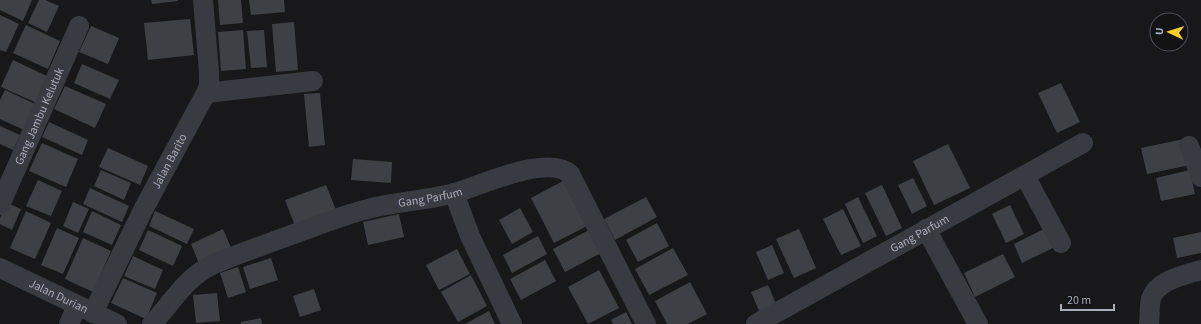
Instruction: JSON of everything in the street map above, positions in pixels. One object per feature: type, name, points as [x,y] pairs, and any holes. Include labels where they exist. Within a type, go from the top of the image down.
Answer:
[{"type":"street","name":"Jalan Barito","points":[[69,324],[85,310],[143,210],[209,86],[203,0]]},
{"type":"street","name":"Gang Jambu Kelutuk","points":[[0,206],[79,26]]},
{"type":"street","points":[[206,93],[313,82]]},
{"type":"street","name":"Gang Parfum","points":[[758,324],[926,229],[1083,143]]},
{"type":"street","points":[[1189,146],[1201,177]]},
{"type":"street","name":"Gang Parfum","points":[[152,324],[186,283],[196,274],[211,265],[237,254],[360,211],[454,193],[523,171],[535,168],[552,167],[567,171],[570,174],[646,324]]},
{"type":"street","points":[[1025,176],[1060,243]]},
{"type":"street","points":[[454,193],[470,236],[512,324]]},
{"type":"street","points":[[926,229],[978,324]]},
{"type":"street","name":"Jalan Durian","points":[[0,268],[117,324]]},
{"type":"street","points":[[1149,324],[1151,300],[1157,289],[1163,284],[1176,278],[1201,270]]},
{"type":"building","points":[[0,0],[32,0],[23,21],[0,10]]},
{"type":"building","points":[[39,0],[45,0],[59,6],[47,32],[28,23]]},
{"type":"building","points":[[151,0],[178,0],[178,1],[152,4]]},
{"type":"building","points":[[218,0],[241,0],[243,23],[220,25]]},
{"type":"building","points":[[249,0],[284,0],[285,12],[251,15]]},
{"type":"building","points":[[0,15],[19,24],[6,52],[0,50]]},
{"type":"building","points":[[190,19],[194,55],[148,60],[144,23]]},
{"type":"building","points":[[294,22],[298,70],[276,72],[272,24]]},
{"type":"building","points":[[26,25],[60,41],[48,69],[13,53]]},
{"type":"building","points":[[91,26],[119,38],[108,64],[79,52]]},
{"type":"building","points":[[243,30],[246,69],[221,71],[218,32]]},
{"type":"building","points":[[264,30],[267,67],[251,68],[247,31]]},
{"type":"building","points":[[13,60],[49,77],[37,103],[1,87]]},
{"type":"building","points":[[82,64],[119,80],[110,99],[74,83]]},
{"type":"building","points":[[1061,83],[1080,122],[1057,133],[1038,93]]},
{"type":"building","points":[[65,86],[106,104],[95,128],[54,109]]},
{"type":"building","points":[[5,90],[35,104],[24,130],[0,119],[0,100]]},
{"type":"building","points":[[320,93],[325,145],[309,147],[304,94]]},
{"type":"building","points":[[49,122],[88,140],[82,155],[42,137]]},
{"type":"building","points":[[0,126],[20,135],[13,150],[0,144]]},
{"type":"building","points":[[1184,139],[1190,165],[1147,174],[1141,148]]},
{"type":"building","points":[[42,143],[78,159],[66,187],[29,171]]},
{"type":"building","points":[[948,144],[970,188],[934,205],[913,161]]},
{"type":"building","points":[[108,148],[148,166],[140,185],[99,167]]},
{"type":"building","points":[[353,159],[392,162],[391,183],[351,180]]},
{"type":"building","points":[[101,170],[131,183],[124,200],[94,186]]},
{"type":"building","points":[[1190,170],[1195,194],[1161,201],[1156,178]]},
{"type":"building","points":[[913,178],[927,206],[912,214],[898,185]]},
{"type":"building","points":[[38,180],[62,191],[51,216],[26,206]]},
{"type":"building","points":[[563,181],[587,226],[554,243],[531,198]]},
{"type":"building","points":[[326,185],[336,210],[295,226],[285,200]]},
{"type":"building","points":[[882,185],[902,228],[886,236],[865,193]]},
{"type":"building","points":[[90,188],[129,206],[122,222],[83,204]]},
{"type":"building","points":[[646,197],[657,217],[615,240],[604,219]]},
{"type":"building","points":[[858,197],[877,236],[863,243],[845,204]]},
{"type":"building","points":[[73,202],[89,209],[78,233],[63,226]]},
{"type":"building","points":[[7,203],[21,209],[12,230],[0,224],[0,218]]},
{"type":"building","points":[[1010,205],[1024,234],[1006,243],[992,214]]},
{"type":"building","points":[[520,208],[533,232],[512,244],[499,220]]},
{"type":"building","points":[[843,209],[861,246],[841,255],[823,219]]},
{"type":"building","points":[[26,211],[51,223],[35,259],[10,248]]},
{"type":"building","points":[[92,211],[121,225],[112,245],[83,232]]},
{"type":"building","points":[[155,211],[194,229],[187,244],[149,226]]},
{"type":"building","points":[[399,214],[404,237],[368,245],[363,222]]},
{"type":"building","points":[[657,223],[669,246],[638,262],[626,240]]},
{"type":"building","points":[[1048,227],[1057,246],[1022,263],[1014,244]]},
{"type":"building","points":[[57,228],[79,238],[63,274],[41,265]]},
{"type":"building","points":[[223,229],[232,250],[200,266],[191,244]]},
{"type":"building","points":[[799,229],[816,268],[794,278],[776,239]]},
{"type":"building","points":[[148,230],[182,246],[173,266],[139,250]]},
{"type":"building","points":[[589,230],[601,253],[565,272],[553,249]]},
{"type":"building","points":[[1201,232],[1201,253],[1177,258],[1173,238]]},
{"type":"building","points":[[538,236],[547,254],[512,273],[503,255]]},
{"type":"building","points":[[83,238],[111,251],[93,292],[65,279]]},
{"type":"building","points":[[772,245],[784,273],[768,280],[756,252]]},
{"type":"building","points":[[673,248],[688,275],[649,295],[635,269]]},
{"type":"building","points":[[457,249],[470,274],[439,290],[426,265]]},
{"type":"building","points":[[1003,254],[1015,277],[975,297],[964,273]]},
{"type":"building","points":[[133,256],[163,270],[155,289],[124,276]]},
{"type":"building","points":[[271,258],[278,280],[250,289],[243,267]]},
{"type":"building","points":[[545,260],[556,281],[521,300],[510,279]]},
{"type":"building","points":[[238,267],[246,292],[228,298],[220,273]]},
{"type":"building","points":[[599,270],[619,308],[588,324],[568,287]]},
{"type":"building","points":[[471,275],[487,306],[458,322],[441,292]]},
{"type":"building","points":[[123,278],[157,293],[146,319],[111,303]]},
{"type":"building","points":[[690,282],[707,314],[688,324],[667,324],[655,301]]},
{"type":"building","points":[[768,285],[777,306],[760,313],[751,292]]},
{"type":"building","points":[[314,289],[321,310],[300,317],[293,296]]},
{"type":"building","points":[[217,293],[220,321],[196,323],[193,295]]},
{"type":"building","points":[[489,311],[495,324],[465,324]]},
{"type":"building","points":[[626,312],[632,324],[613,324],[611,320]]},
{"type":"building","points":[[261,318],[262,324],[241,324],[241,322]]}]
